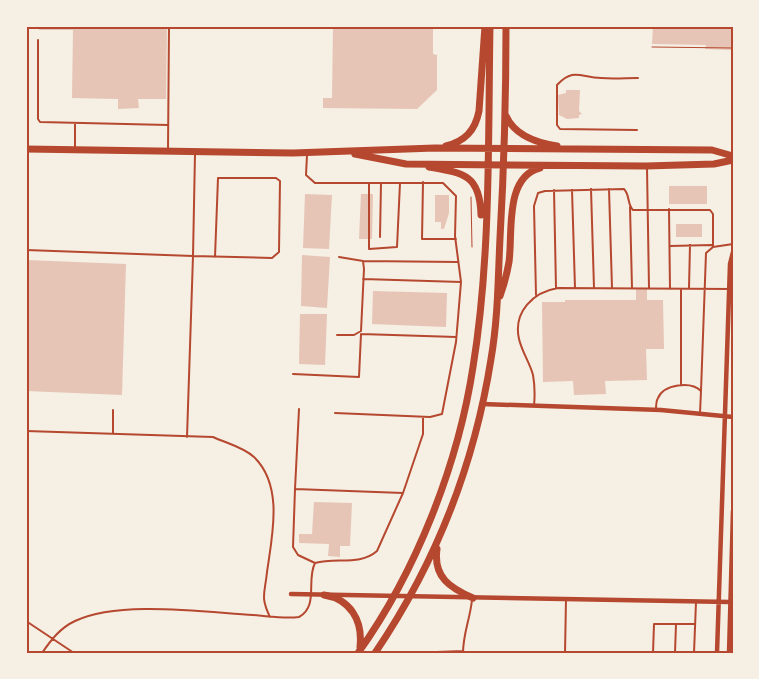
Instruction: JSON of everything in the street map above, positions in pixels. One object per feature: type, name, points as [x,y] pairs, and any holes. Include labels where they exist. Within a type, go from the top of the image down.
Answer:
[{"type":"main road","points":[[435,148],[462,140],[475,125],[479,112],[485,26]]},
{"type":"main road","points":[[359,652],[393,597],[436,503],[455,444],[473,368],[482,276],[490,26]]},
{"type":"main road","points":[[375,653],[412,597],[438,543],[467,463],[482,404],[491,359],[497,306],[504,165],[506,26]]},
{"type":"main road","points":[[505,113],[515,129],[530,139],[555,146],[592,150]]},
{"type":"main road","points":[[26,149],[307,153],[349,152],[369,149],[435,148],[712,150],[733,158]]},
{"type":"main road","points":[[349,152],[460,174],[474,183],[480,205],[482,276]]},
{"type":"main road","points":[[406,164],[646,166],[714,164],[733,158]]},
{"type":"main road","points":[[497,306],[508,267],[512,212],[518,187],[528,173],[550,166]]},
{"type":"main road","points":[[438,543],[436,559],[439,574],[450,586],[473,598]]},
{"type":"main road","points":[[324,595],[342,600],[354,613],[361,633],[359,652]]},
{"type":"street","points":[[717,653],[733,252]]},
{"type":"street","points":[[482,404],[656,410],[733,417]]},
{"type":"street","points":[[729,653],[733,511]]},
{"type":"street","points":[[291,594],[730,602]]},
{"type":"lane","points":[[168,152],[169,26]]},
{"type":"lane","points":[[38,40],[39,121],[42,123],[168,125]]},
{"type":"lane","points":[[637,130],[560,129],[557,125],[557,85],[564,77],[572,74],[582,74],[598,78],[638,78]]},
{"type":"lane","points":[[75,124],[75,150]]},
{"type":"lane","points":[[187,437],[195,152]]},
{"type":"lane","points":[[307,153],[306,175],[315,183],[444,183],[456,196],[456,239],[461,282],[456,337],[442,414],[423,416],[335,413]]},
{"type":"lane","points":[[646,166],[649,288]]},
{"type":"lane","points":[[26,250],[215,257],[272,258],[279,252],[280,181],[276,178],[218,178],[215,257]]},
{"type":"lane","points":[[423,182],[422,239],[456,239]]},
{"type":"lane","points":[[370,183],[369,249],[390,250],[397,248],[400,183]]},
{"type":"lane","points":[[380,237],[382,183]]},
{"type":"lane","points":[[590,189],[594,288]]},
{"type":"lane","points":[[609,189],[612,288]]},
{"type":"lane","points":[[536,295],[535,199],[538,193],[554,190],[624,189],[627,192],[630,207],[632,288]]},
{"type":"lane","points":[[554,190],[556,289]]},
{"type":"lane","points":[[572,190],[574,288]]},
{"type":"lane","points":[[630,207],[633,210],[710,210],[713,214],[713,246],[706,253],[699,415]]},
{"type":"lane","points":[[669,209],[670,289]]},
{"type":"lane","points":[[670,246],[733,244]]},
{"type":"lane","points":[[689,289],[690,245]]},
{"type":"lane","points":[[339,257],[363,261],[458,262]]},
{"type":"lane","points":[[293,374],[359,376],[363,261]]},
{"type":"lane","points":[[363,279],[461,282]]},
{"type":"lane","points":[[534,406],[534,379],[519,340],[518,327],[520,315],[536,295],[556,289],[574,288],[731,289]]},
{"type":"lane","points":[[681,289],[682,385]]},
{"type":"lane","points":[[337,335],[456,337]]},
{"type":"lane","points":[[656,410],[658,398],[664,392],[682,385],[693,386],[701,391]]},
{"type":"lane","points":[[299,409],[294,489],[293,547],[304,559],[315,563],[351,561],[371,556],[377,551],[403,493],[423,434],[423,416]]},
{"type":"lane","points":[[113,434],[114,410]]},
{"type":"lane","points":[[26,431],[212,438],[239,448],[254,457],[267,473],[273,502],[268,566],[262,598],[270,617]]},
{"type":"lane","points":[[294,489],[403,493]]},
{"type":"lane","points":[[42,653],[53,638],[75,621],[110,610],[183,611],[299,617],[306,613],[312,595],[312,574],[315,563]]},
{"type":"lane","points":[[410,653],[463,652],[463,636],[470,617],[473,598]]},
{"type":"lane","points":[[565,653],[566,599]]},
{"type":"lane","points":[[694,653],[696,602]]},
{"type":"lane","points":[[26,621],[73,652]]},
{"type":"lane","points":[[653,653],[654,624],[695,624]]},
{"type":"lane","points":[[675,653],[676,624]]},
{"type":"path","points":[[652,47],[733,48]]},
{"type":"path","points":[[470,193],[472,247]]},
{"type":"building","points":[[39,26],[167,26],[166,99],[138,99],[139,108],[118,109],[118,99],[72,98],[73,30],[39,30]]},
{"type":"building","points":[[333,26],[433,26],[433,54],[437,55],[437,90],[417,109],[323,108],[323,98],[332,98]]},
{"type":"building","points":[[653,26],[733,26],[733,45],[731,50],[705,49],[706,45],[652,44]]},
{"type":"building","points":[[566,90],[580,90],[579,111],[582,114],[579,115],[579,118],[567,119],[559,115],[558,95],[566,93]]},
{"type":"building","points":[[669,186],[707,186],[707,204],[669,204]]},
{"type":"building","points":[[305,194],[332,195],[329,249],[303,248]]},
{"type":"building","points":[[361,194],[373,194],[372,239],[359,239]]},
{"type":"building","points":[[435,195],[449,195],[449,213],[444,229],[441,229],[441,222],[435,222]]},
{"type":"building","points":[[676,224],[702,224],[702,237],[676,237]]},
{"type":"building","points":[[302,255],[330,257],[327,308],[301,306]]},
{"type":"building","points":[[26,260],[126,264],[122,395],[26,391]]},
{"type":"building","points":[[636,289],[647,289],[647,300],[663,300],[664,349],[646,349],[647,380],[605,381],[606,394],[574,395],[573,381],[543,382],[542,302],[565,302],[565,300],[636,300]]},
{"type":"building","points":[[373,291],[447,293],[446,327],[372,324]]},
{"type":"building","points":[[300,314],[327,314],[325,365],[299,364]]},
{"type":"building","points":[[314,502],[352,503],[350,546],[340,546],[340,557],[328,556],[329,544],[299,543],[299,534],[312,534]]}]
